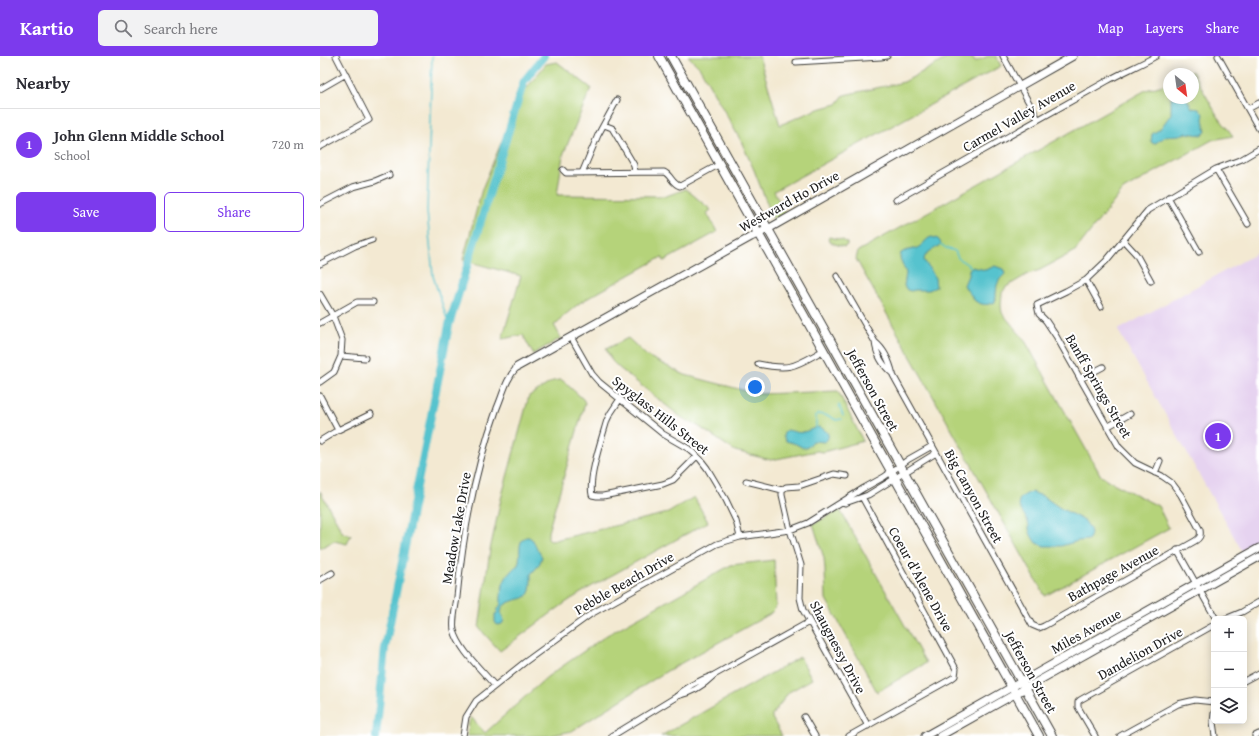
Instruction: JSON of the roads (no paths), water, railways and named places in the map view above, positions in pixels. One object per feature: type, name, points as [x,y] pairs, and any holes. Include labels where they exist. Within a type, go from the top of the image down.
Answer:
[{"type":"main road","name":"Jefferson Street","points":[[659,56],[1039,736]]},
{"type":"main road","name":"Jefferson Street","points":[[671,56],[1052,736]]},
{"type":"main road","points":[[720,164],[725,164],[737,184],[750,199]]},
{"type":"main road","points":[[824,350],[827,348],[829,349],[842,371],[860,394]]},
{"type":"street","points":[[320,147],[369,120],[336,56]]},
{"type":"street","points":[[796,62],[887,56]]},
{"type":"street","points":[[1003,56],[1038,119]]},
{"type":"street","name":"Westward Ho Drive","points":[[517,368],[768,229],[1073,56]]},
{"type":"street","name":"Carmel Valley Avenue","points":[[896,200],[1117,75],[1156,56]]},
{"type":"street","points":[[1218,56],[1259,129]]},
{"type":"street","points":[[320,89],[346,74]]},
{"type":"street","points":[[582,173],[604,124],[617,100]]},
{"type":"street","points":[[1248,109],[1259,103]]},
{"type":"street","points":[[604,124],[612,128],[634,165],[635,172]]},
{"type":"street","points":[[1101,307],[1086,280],[1106,261],[1148,210],[1216,169],[1242,159],[1259,149]]},
{"type":"street","points":[[563,170],[566,173],[664,172],[668,174],[676,185],[680,186],[720,164]]},
{"type":"street","points":[[1216,169],[1248,224]]},
{"type":"street","points":[[320,204],[353,187],[375,181],[389,175]]},
{"type":"street","points":[[1168,197],[1199,252]]},
{"type":"street","points":[[320,264],[355,246],[372,240]]},
{"type":"street","points":[[1123,240],[1136,254],[1151,280]]},
{"type":"street","name":"Big Canyon Street","points":[[838,276],[874,342],[886,368],[893,375],[1032,625],[1036,627]]},
{"type":"street","name":"Banff Springs Street","points":[[1086,280],[1037,305],[1039,314],[1046,321],[1056,336],[1119,447],[1131,460],[1172,483],[1181,494],[1200,530],[1200,536]]},
{"type":"street","points":[[320,294],[333,316],[342,340],[342,356],[334,372],[320,382]]},
{"type":"street","points":[[320,323],[357,302],[374,302]]},
{"type":"street","name":"Spyglass Hills Street","points":[[571,337],[592,374],[599,382],[663,434],[689,449],[697,456],[707,468],[726,500],[736,521],[740,536]]},
{"type":"street","points":[[758,364],[775,368],[793,366],[824,350]]},
{"type":"street","points":[[342,356],[365,358]]},
{"type":"street","points":[[1080,379],[1103,367]]},
{"type":"street","name":"Meadow Lake Drive","points":[[495,686],[461,645],[454,630],[454,620],[468,514],[477,476],[487,436],[510,374],[517,368]]},
{"type":"street","points":[[320,396],[338,430]]},
{"type":"street","points":[[620,399],[606,420],[591,485],[592,495],[603,496],[663,484],[673,480],[697,456]]},
{"type":"street","points":[[320,441],[338,430],[371,414]]},
{"type":"street","points":[[1107,427],[1130,414]]},
{"type":"street","points":[[836,506],[875,491],[932,446]]},
{"type":"street","points":[[836,506],[894,475],[902,469],[936,454]]},
{"type":"street","points":[[1155,473],[1160,461]]},
{"type":"street","points":[[746,481],[782,490],[786,487],[799,486],[834,474],[847,476]]},
{"type":"street","name":"Shaugnessy Drive","points":[[782,490],[790,530],[801,565],[801,604],[809,622],[868,726]]},
{"type":"street","name":"Coeur d'Alene Drive","points":[[862,497],[956,669],[954,676],[951,679],[868,726]]},
{"type":"street","name":"Pebble Beach Drive","points":[[463,736],[466,716],[476,701],[544,648],[591,614],[717,544],[740,536],[790,530],[808,523],[836,506]]},
{"type":"street","name":"Bathpage Avenue","points":[[1036,627],[1044,626],[1195,541],[1200,536]]},
{"type":"street","name":"Miles Avenue","points":[[1198,587],[1259,548]]},
{"type":"street","points":[[1178,550],[1214,616]]},
{"type":"street","name":"Miles Avenue","points":[[940,736],[1024,684],[1198,587],[1259,557]]},
{"type":"street","points":[[320,580],[332,573]]},
{"type":"street","points":[[1232,616],[1259,602]]},
{"type":"street","points":[[612,736],[676,697],[684,690],[702,679],[714,675],[809,622]]},
{"type":"street","name":"Dandelion Drive","points":[[1095,736],[1078,707],[1078,702],[1211,627]]},
{"type":"street","points":[[1247,679],[1259,673]]},
{"type":"street","name":"Miles Avenue","points":[[925,736],[1013,691]]},
{"type":"street","points":[[1120,736],[1178,704],[1195,700],[1211,702]]},
{"type":"street","points":[[804,717],[815,736]]},
{"type":"street","points":[[1213,724],[1215,736]]},
{"type":"street","points":[[849,736],[868,726]]},
{"type":"street","points":[[1255,736],[1259,734]]},
{"type":"water","points":[[1171,104],[1190,104],[1192,108],[1199,109],[1204,114],[1203,119],[1206,132],[1201,135],[1186,133],[1166,136],[1154,144],[1151,142],[1152,134],[1160,129],[1171,114]]},
{"type":"water","points":[[932,237],[938,239],[941,243],[939,246],[926,254],[924,260],[935,278],[936,287],[929,290],[907,290],[904,286],[906,273],[900,258],[901,253],[919,247],[928,238]]},
{"type":"water","points":[[995,266],[1003,269],[1005,274],[997,285],[995,302],[982,304],[975,301],[964,285],[969,269],[972,267],[986,270]]},
{"type":"water","points":[[819,427],[827,432],[827,440],[824,442],[813,441],[805,448],[786,441],[783,436],[786,430],[801,432]]},
{"type":"water","points":[[1031,492],[1043,496],[1060,508],[1085,521],[1091,533],[1088,540],[1061,546],[1044,546],[1036,543],[1031,535],[1028,522],[1019,506],[1020,499],[1024,495]]},
{"type":"water","points":[[526,537],[533,540],[542,557],[539,565],[531,574],[531,585],[527,596],[514,600],[502,607],[501,613],[503,621],[502,624],[497,625],[495,622],[495,614],[497,613],[501,604],[502,587],[509,573],[518,565],[520,545]]},
{"type":"waterway","points":[[432,56],[427,211],[433,276],[449,325]]},
{"type":"waterway","points":[[376,736],[385,648],[449,325],[524,81],[544,56]]},
{"type":"waterway","points":[[940,244],[955,251],[958,258],[971,267]]},
{"type":"waterway","points":[[839,405],[843,416]]},
{"type":"waterway","points":[[816,428],[816,416],[818,414],[829,416],[836,420],[842,419]]},
{"type":"place","name":"John Glenn Middle School","points":[[1218,436]]}]
